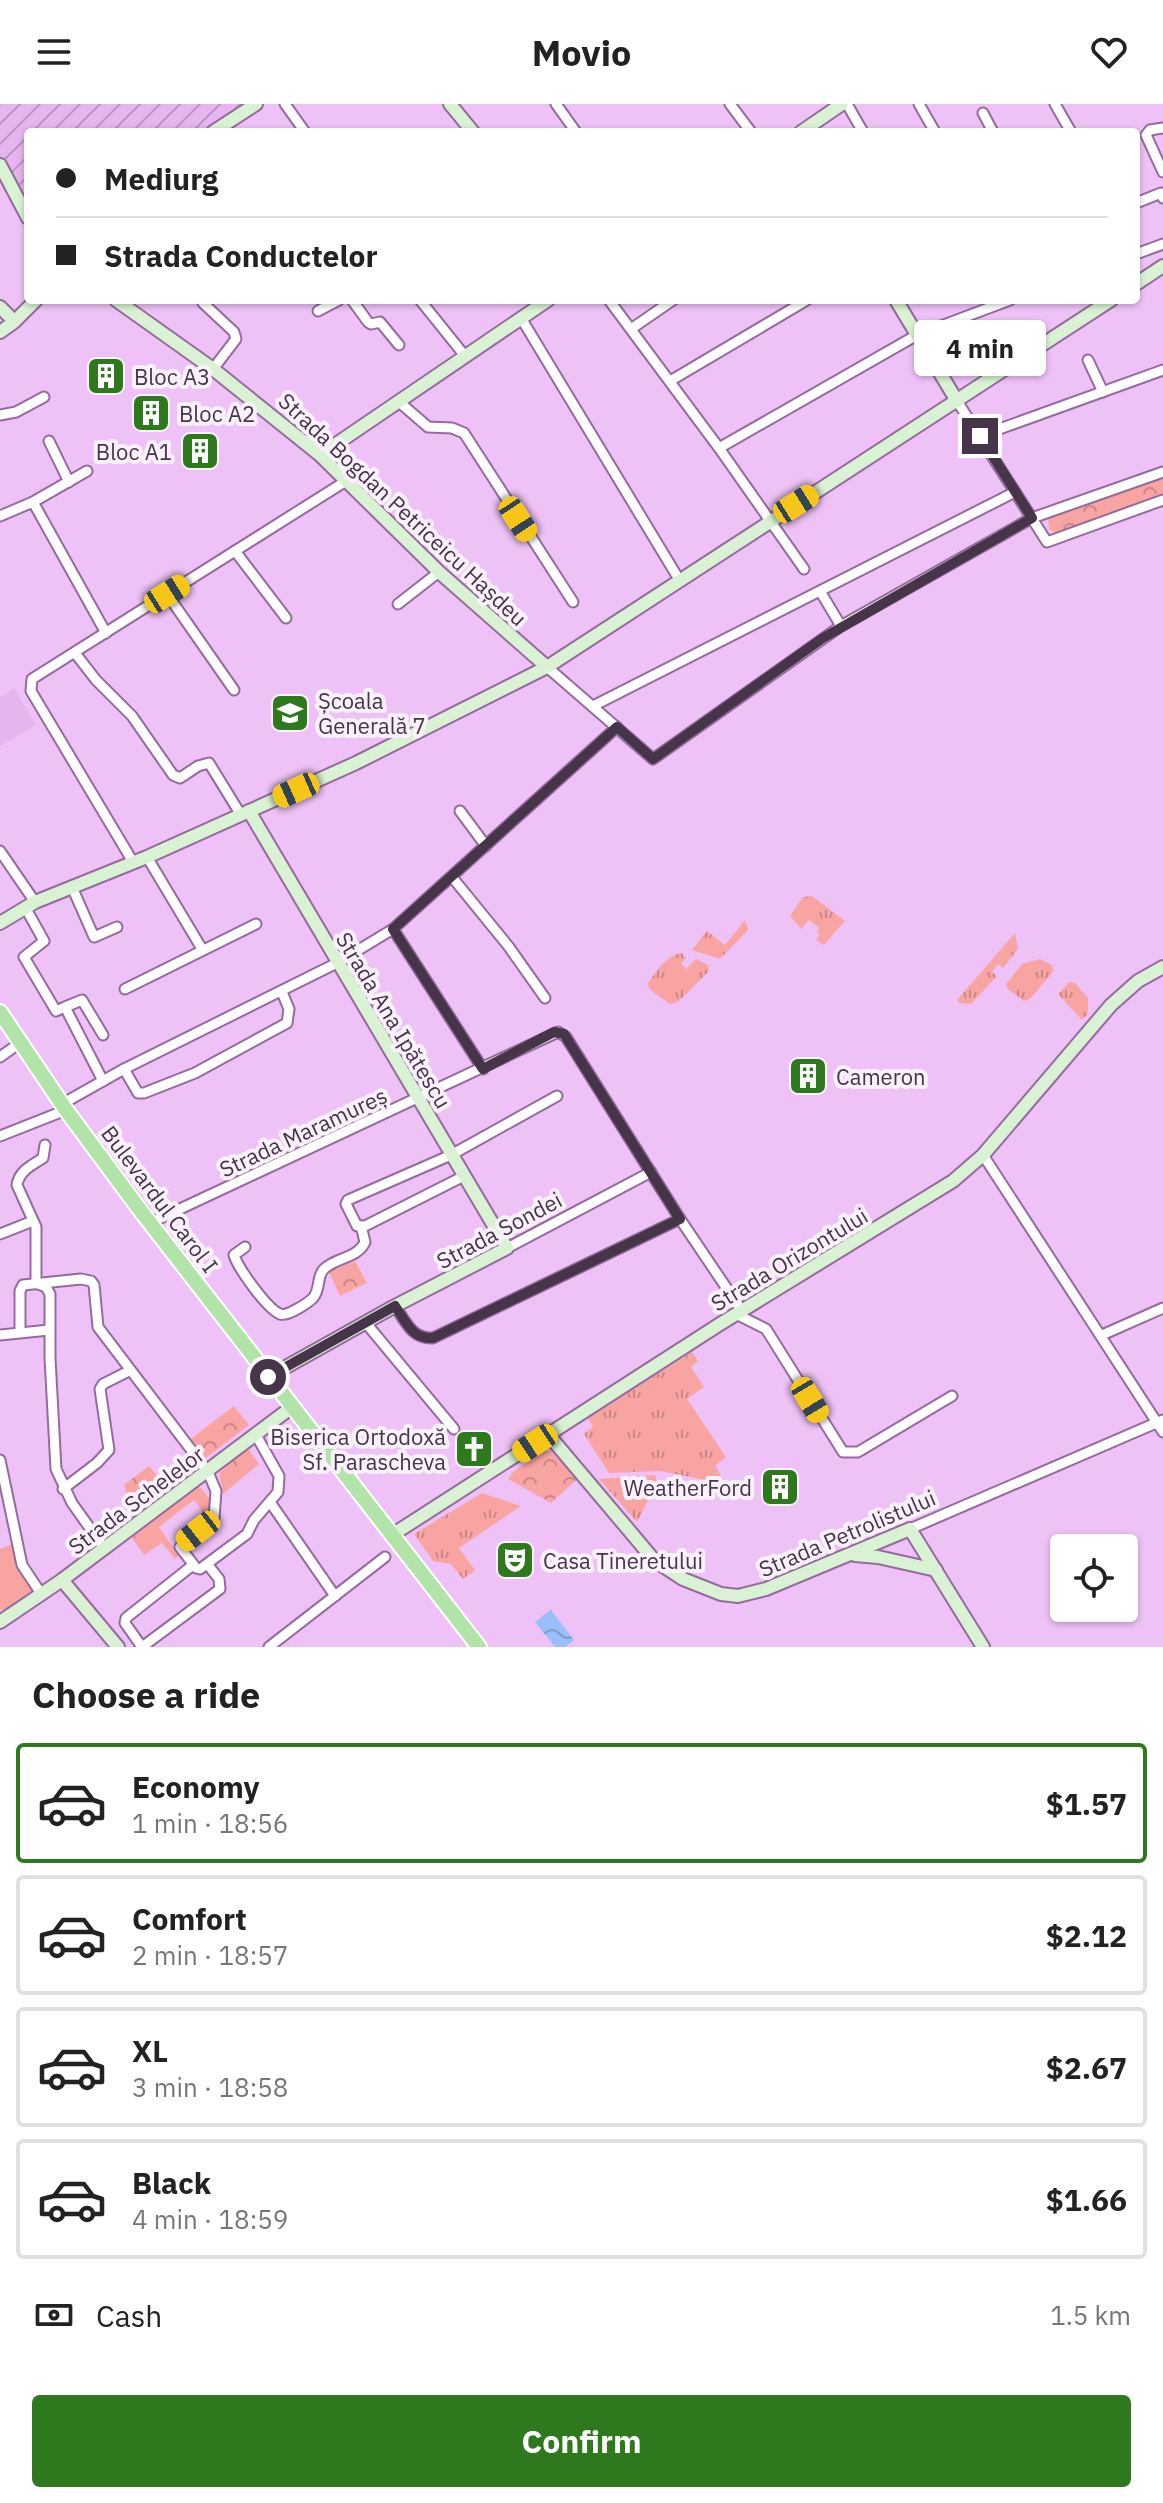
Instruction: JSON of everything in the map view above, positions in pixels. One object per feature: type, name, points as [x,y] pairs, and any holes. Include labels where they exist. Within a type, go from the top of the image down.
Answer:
[{"type":"main road","name":"Bulevardul Carol I","points":[[0,1012],[64,1107],[150,1223],[479,1647]]},
{"type":"street","points":[[221,128],[256,104]]},
{"type":"street","points":[[285,104],[302,128]]},
{"type":"street","points":[[450,104],[470,128]]},
{"type":"street","points":[[556,104],[573,128]]},
{"type":"street","points":[[730,104],[748,128]]},
{"type":"street","points":[[807,128],[844,104],[860,128]]},
{"type":"street","points":[[919,104],[933,128]]},
{"type":"street","points":[[1055,104],[1069,128]]},
{"type":"street","points":[[983,113],[991,128]]},
{"type":"street","points":[[1163,128],[1150,130],[1146,135],[1163,172]]},
{"type":"street","points":[[0,165],[24,210]]},
{"type":"street","points":[[1140,202],[1162,195]]},
{"type":"street","points":[[1140,253],[1159,246],[1163,265],[1140,281]]},
{"type":"street","points":[[0,330],[5,312],[24,299]]},
{"type":"street","points":[[0,330],[14,322],[32,304]]},
{"type":"street","name":"Strada Bogdan Petriceicu Hașdeu","points":[[122,304],[213,369],[320,455],[439,572],[653,759],[841,626]]},
{"type":"street","points":[[204,304],[234,332],[236,339],[213,369]]},
{"type":"street","points":[[318,311],[331,304]]},
{"type":"street","points":[[355,304],[368,322],[380,322],[399,345]]},
{"type":"street","points":[[423,304],[465,356]]},
{"type":"street","points":[[320,455],[542,304]]},
{"type":"street","points":[[612,304],[804,569]]},
{"type":"street","points":[[631,329],[667,304]]},
{"type":"street","points":[[670,381],[801,304]]},
{"type":"street","points":[[898,304],[1047,542],[1163,500]]},
{"type":"street","points":[[719,448],[917,335],[999,304]]},
{"type":"street","points":[[0,923],[30,904],[147,857],[370,757],[547,667],[1105,304]]},
{"type":"street","points":[[521,318],[680,581]]},
{"type":"street","points":[[1088,360],[1103,392]]},
{"type":"street","points":[[980,436],[1163,370]]},
{"type":"street","points":[[0,415],[16,412],[44,397]]},
{"type":"street","points":[[398,401],[428,427],[452,428],[464,433],[573,602]]},
{"type":"street","points":[[49,441],[69,482]]},
{"type":"street","points":[[0,516],[33,502],[87,471]]},
{"type":"street","points":[[820,591],[841,626],[1032,518],[1163,472]]},
{"type":"street","points":[[133,862],[31,691],[30,683],[36,675],[346,481]]},
{"type":"street","points":[[593,706],[1015,492]]},
{"type":"street","points":[[33,502],[106,633]]},
{"type":"street","points":[[235,551],[286,618]]},
{"type":"street","points":[[398,604],[439,572]]},
{"type":"street","points":[[167,594],[234,690]]},
{"type":"street","points":[[75,653],[96,680],[132,716],[173,775],[180,778],[209,763],[245,813]]},
{"type":"street","points":[[0,1136],[64,1107],[124,1069],[282,992],[393,929],[617,727]]},
{"type":"street","points":[[460,811],[486,846]]},
{"type":"street","name":"Strada Ana Ipătescu","points":[[245,813],[507,1248]]},
{"type":"street","points":[[0,851],[30,904],[44,941],[24,957],[56,1011],[82,1000],[103,1035]]},
{"type":"street","points":[[147,857],[202,949]]},
{"type":"street","points":[[452,877],[509,947],[545,998]]},
{"type":"street","points":[[72,887],[94,937],[117,927]]},
{"type":"street","points":[[125,989],[256,924]]},
{"type":"street","points":[[393,929],[483,1069]]},
{"type":"street","name":"Strada Orizontului","points":[[392,1535],[547,1433],[953,1181],[983,1155],[1111,1005],[1138,981],[1163,967]]},
{"type":"street","points":[[124,1069],[138,1093],[195,1073],[287,1023],[289,1009],[282,992]]},
{"type":"street","points":[[65,1007],[103,1081]]},
{"type":"street","name":"Strada Maramureș","points":[[150,1223],[483,1069],[554,1032],[564,1034],[739,1312]]},
{"type":"street","points":[[0,1057],[21,1042]]},
{"type":"street","points":[[245,1247],[234,1255],[237,1262],[264,1299],[278,1313],[286,1315],[312,1299],[324,1268],[360,1250],[365,1242],[361,1226],[354,1222],[346,1204],[348,1200],[451,1155],[557,1096]]},
{"type":"street","points":[[36,1282],[37,1229],[17,1181],[27,1168],[43,1158],[45,1145]]},
{"type":"street","points":[[983,1155],[1159,1421],[1163,1432]]},
{"type":"street","name":"Strada Sondei","points":[[268,1377],[365,1322],[651,1172]]},
{"type":"street","points":[[361,1226],[464,1176]]},
{"type":"street","points":[[395,1306],[412,1332],[420,1337],[433,1338],[680,1219]]},
{"type":"street","points":[[0,1234],[33,1221]]},
{"type":"street","points":[[20,1332],[21,1288],[36,1282],[91,1281],[98,1327],[208,1472],[216,1491],[214,1518],[180,1547],[193,1565],[200,1569],[247,1534],[254,1520],[278,1492],[279,1476],[256,1435]]},
{"type":"street","points":[[36,1282],[46,1287],[50,1294],[56,1469],[63,1489],[104,1548]]},
{"type":"street","points":[[1102,1335],[1163,1308]]},
{"type":"street","points":[[739,1312],[766,1329],[843,1452],[858,1452],[952,1396]]},
{"type":"street","points":[[365,1322],[454,1429]]},
{"type":"street","points":[[0,1335],[49,1330]]},
{"type":"street","points":[[63,1489],[107,1454],[110,1444],[100,1389],[103,1384],[129,1371]]},
{"type":"street","name":"Strada Schelelor","points":[[0,1622],[42,1595],[292,1407]]},
{"type":"street","name":"Strada Petrolistului","points":[[547,1433],[645,1551],[666,1570],[694,1585],[721,1594],[748,1594],[848,1556],[1159,1421]]},
{"type":"street","points":[[0,1460],[22,1565],[42,1595]]},
{"type":"street","points":[[270,1502],[335,1596]]},
{"type":"street","points":[[910,1529],[983,1647]]},
{"type":"street","points":[[848,1556],[870,1555],[936,1570]]},
{"type":"street","points":[[269,1647],[385,1557]]},
{"type":"street","points":[[193,1565],[126,1618],[125,1623],[142,1647],[220,1589],[219,1579],[208,1565]]},
{"type":"street","points":[[62,1580],[118,1647]]},
{"type":"shaded area","points":[[0,104],[243,104],[207,128],[24,128],[24,200],[0,157]]},
{"type":"shaded area","points":[[14,688],[36,725],[0,746],[0,697]]},
{"type":"green space","points":[[1163,475],[1163,495],[1065,532],[1056,534],[1049,529],[1048,517]]},
{"type":"green space","points":[[812,896],[845,921],[824,945],[816,940],[820,935],[817,933],[819,928],[809,920],[801,929],[790,916],[803,897]]},
{"type":"green space","points":[[745,920],[748,930],[720,959],[692,950],[707,931],[725,945]]},
{"type":"green space","points":[[1015,933],[1018,949],[1003,968],[998,964],[992,972],[997,976],[971,1004],[959,1003],[957,1000]]},
{"type":"green space","points":[[682,953],[686,958],[681,963],[686,969],[696,959],[708,965],[709,971],[678,1002],[670,1004],[649,989],[648,983],[667,960]]},
{"type":"green space","points":[[1040,959],[1052,965],[1053,972],[1030,999],[1024,1001],[1006,984],[1022,964]]},
{"type":"green space","points":[[1069,982],[1075,983],[1088,998],[1088,1014],[1082,1020],[1058,994]]},
{"type":"green space","points":[[355,1261],[367,1283],[340,1296],[329,1272]]},
{"type":"green space","points":[[692,1352],[698,1361],[691,1367],[704,1387],[687,1399],[726,1457],[715,1466],[726,1484],[660,1471],[609,1473],[584,1434],[593,1427],[588,1418]]},
{"type":"green space","points":[[234,1406],[249,1425],[203,1460],[188,1441]]},
{"type":"green space","points":[[248,1448],[259,1464],[223,1494],[219,1473]]},
{"type":"green space","points":[[543,1451],[551,1451],[577,1479],[551,1503],[508,1479]]},
{"type":"green space","points":[[149,1466],[163,1482],[185,1469],[190,1473],[147,1507],[132,1508],[124,1485]]},
{"type":"green space","points":[[655,1475],[657,1483],[637,1522],[599,1479]]},
{"type":"green space","points":[[199,1486],[214,1504],[214,1515],[186,1537],[181,1530],[203,1512],[194,1500],[159,1527],[179,1556],[175,1559],[162,1543],[144,1555],[132,1538]]},
{"type":"green space","points":[[482,1493],[521,1506],[459,1548],[475,1570],[463,1579],[451,1564],[433,1561],[414,1534]]},
{"type":"green space","points":[[12,1544],[25,1581],[35,1594],[5,1610],[0,1609],[0,1549]]},
{"type":"water","points":[[551,1610],[574,1640],[565,1647],[555,1647],[535,1622]]},
{"type":"place","name":"Bloc A3","points":[[106,376]]},
{"type":"place","name":"Bloc A2","points":[[151,413]]},
{"type":"place","name":"Bloc A1","points":[[200,451]]},
{"type":"place","name":"Școala Generală 7","points":[[290,713]]},
{"type":"place","name":"Cameron","points":[[808,1076]]},
{"type":"place","name":"Biserica Ortodoxă Sf. Parascheva","points":[[474,1449]]},
{"type":"place","name":"WeatherFord","points":[[780,1487]]},
{"type":"place","name":"Casa Tineretului","points":[[515,1560]]},
{"type":"route","points":[[268,1377],[395,1306],[412,1332],[420,1337],[433,1338],[680,1219],[564,1034],[554,1032],[483,1069],[393,929],[617,727],[653,759],[823,638],[1032,518],[980,436]]}]
